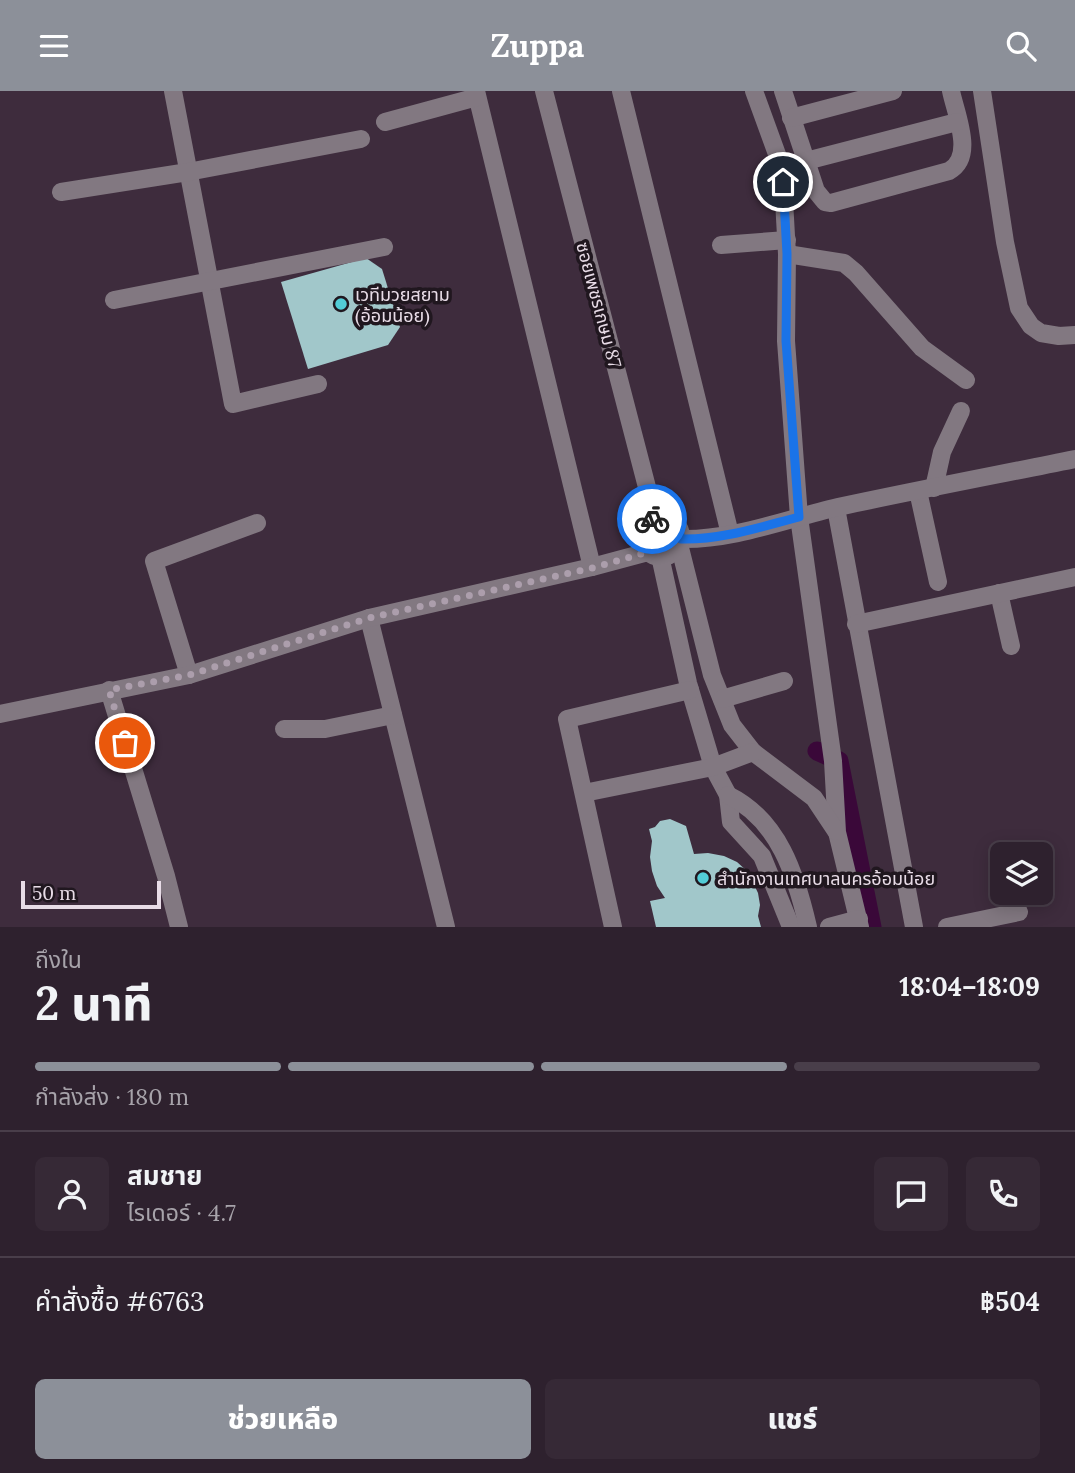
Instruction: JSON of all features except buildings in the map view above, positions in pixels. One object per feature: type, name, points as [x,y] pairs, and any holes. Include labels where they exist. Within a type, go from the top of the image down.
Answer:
[{"type":"street","points":[[173,91],[233,404],[318,384]]},
{"type":"street","name":"ซอยเพชรเกษม 87","points":[[544,91],[655,518]]},
{"type":"street","points":[[621,91],[730,534]]},
{"type":"street","points":[[754,91],[778,157],[783,182],[787,247],[786,341],[799,517],[833,761],[837,832],[859,923],[829,927]]},
{"type":"street","points":[[783,91],[806,161],[820,198],[825,202],[841,200],[958,167],[963,152],[951,91]]},
{"type":"street","points":[[792,118],[893,91]]},
{"type":"street","points":[[982,91],[1005,241],[1019,308],[1031,325],[1041,333],[1059,337],[1075,335]]},
{"type":"street","points":[[385,122],[477,94],[592,568]]},
{"type":"street","points":[[806,161],[957,122]]},
{"type":"street","points":[[61,192],[188,172],[360,139]]},
{"type":"street","points":[[721,246],[787,247],[844,263],[922,348],[966,380]]},
{"type":"street","points":[[114,300],[384,247]]},
{"type":"street","points":[[938,582],[926,490],[961,411]]},
{"type":"street","points":[[680,541],[730,534],[836,508],[1075,459]]},
{"type":"street","points":[[836,508],[914,927]]},
{"type":"street","points":[[790,927],[762,856],[731,822],[728,795],[713,767],[654,554],[642,542],[645,525],[655,518],[673,521],[678,526],[712,675],[732,725],[752,752],[814,798],[837,832]]},
{"type":"street","points":[[189,675],[154,561],[257,523]]},
{"type":"street","points":[[0,714],[189,675],[369,618],[675,551],[680,541]]},
{"type":"street","points":[[856,624],[1075,577]]},
{"type":"street","points":[[999,593],[1011,646]]},
{"type":"street","points":[[369,618],[446,927]]},
{"type":"street","points":[[722,699],[784,681]]},
{"type":"street","points":[[109,690],[179,927]]},
{"type":"street","points":[[613,927],[567,719],[691,690]]},
{"type":"street","points":[[284,729],[325,729],[393,715]]},
{"type":"street","points":[[584,793],[713,767],[752,752]]},
{"type":"street","points":[[728,795],[761,817],[775,837],[792,871],[808,927]]},
{"type":"street","points":[[947,927],[1019,912]]},
{"type":"waterway","points":[[817,751],[839,761],[872,927]]},
{"type":"way so far","points":[[125,743],[109,690],[189,675],[369,618],[592,568],[648,552],[641,536],[645,525],[652,519]]},
{"type":"place","name":"เวทีมวยสยาม (อ้อมน้อย)","points":[[341,304]]},
{"type":"place","name":"สำนักงานเทศบาลนครอ้อมน้อย","points":[[703,878]]},
{"type":"route","points":[[652,519],[668,518],[678,526],[681,539],[697,539],[741,532],[799,517],[786,341],[787,254],[783,182]]}]
